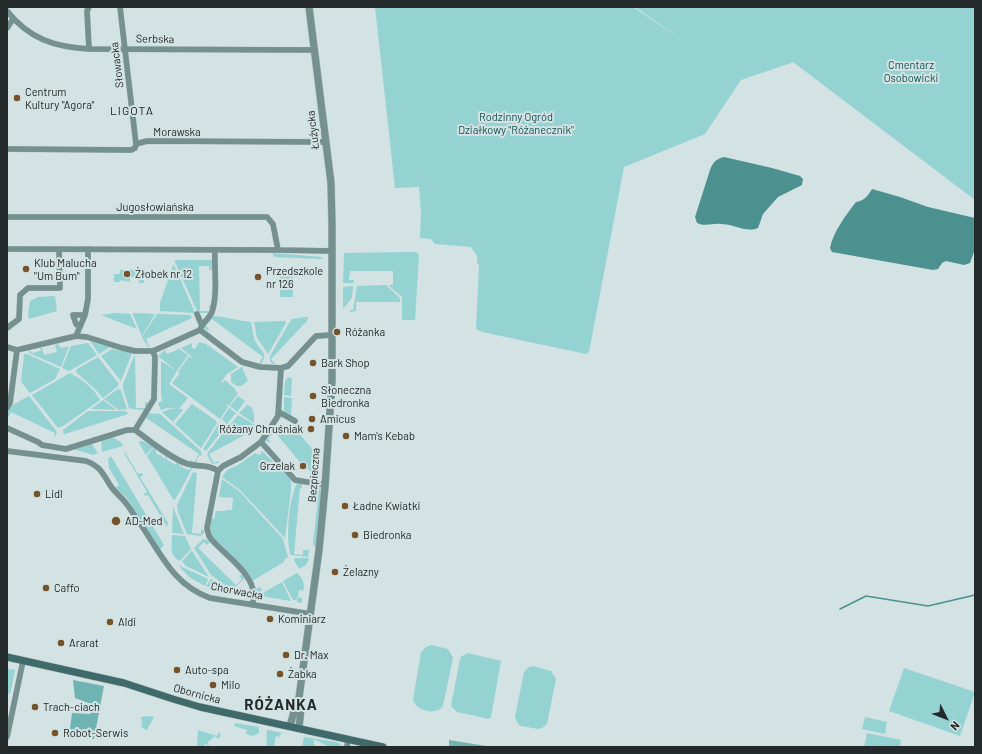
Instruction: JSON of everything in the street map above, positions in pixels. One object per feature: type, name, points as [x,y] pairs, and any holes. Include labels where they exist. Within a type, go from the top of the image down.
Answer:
[{"type":"main road","name":"Obornicka","points":[[7,657],[124,683],[172,700],[299,728],[348,743],[383,747]]},
{"type":"street","points":[[89,7],[87,11],[89,49]]},
{"type":"street","name":"Słowacka","points":[[120,7],[136,144]]},
{"type":"street","name":"Łużycka","points":[[309,7],[331,183],[332,251]]},
{"type":"street","name":"Serbska","points":[[7,11],[29,32],[44,40],[67,47],[89,49],[315,50]]},
{"type":"street","points":[[7,28],[14,19]]},
{"type":"street","name":"Morawska","points":[[7,149],[131,150],[135,148],[136,144],[147,142],[326,142]]},
{"type":"street","name":"Jugosłowiańska","points":[[7,217],[267,217],[273,224],[278,250]]},
{"type":"street","points":[[7,249],[332,251]]},
{"type":"street","points":[[7,328],[19,319],[20,295],[28,288],[60,288],[59,249]]},
{"type":"street","points":[[76,336],[85,315],[88,299],[88,249]]},
{"type":"street","points":[[7,347],[17,350],[76,336],[122,348],[153,351],[201,328],[211,314],[214,303],[215,250]]},
{"type":"street","name":"Bezpieczna","points":[[299,728],[301,708],[300,698],[319,550],[325,485],[332,381],[332,251]]},
{"type":"street","points":[[197,314],[201,328],[242,362],[260,367],[281,368],[288,366],[316,336],[332,335]]},
{"type":"street","points":[[80,327],[76,324],[73,315],[85,315]]},
{"type":"street","points":[[7,408],[10,403],[17,350]]},
{"type":"street","points":[[135,430],[154,399],[155,357],[153,351]]},
{"type":"street","points":[[252,605],[254,596],[249,581],[242,571],[212,540],[207,528],[218,471],[223,466],[241,457],[261,442],[277,419],[279,412],[281,368]]},
{"type":"street","points":[[279,412],[295,421]]},
{"type":"street","points":[[7,428],[42,445],[51,448],[66,449],[127,430],[135,430],[149,441],[182,462],[196,466],[212,467],[218,471]]},
{"type":"street","points":[[261,442],[295,480],[325,485]]},
{"type":"street","name":"Chorwacka","points":[[7,451],[86,461],[95,464],[100,468],[112,489],[139,522],[167,564],[186,585],[196,592],[210,598],[311,614]]},
{"type":"street","points":[[7,737],[23,661]]},
{"type":"street","name":"Bezpieczna","points":[[290,726],[295,708],[300,698]]},
{"type":"green space","name":"Rodzinny Ogród Działkowy \"Różanecznik\"","points":[[375,7],[633,7],[691,46],[635,7],[975,7],[975,200],[793,62],[741,80],[705,134],[624,167],[589,352],[586,354],[482,332],[476,329],[479,264],[477,263],[477,256],[471,247],[435,244],[431,239],[420,238],[421,213],[419,187],[395,188]]},
{"type":"green space","points":[[416,252],[419,255],[415,320],[402,320],[402,297],[389,286],[393,285],[393,271],[350,271],[349,280],[354,280],[354,283],[343,283],[344,253]]},
{"type":"green space","points":[[272,253],[322,257],[321,259],[275,257]]},
{"type":"green space","points":[[175,260],[213,260],[213,270],[209,270],[209,266],[199,266],[200,311],[209,311],[208,313],[200,313],[197,311]]},
{"type":"green space","points":[[173,265],[195,313],[160,311],[160,303]]},
{"type":"green space","points":[[120,270],[126,270],[126,272],[129,272],[130,270],[136,270],[139,274],[144,274],[144,283],[139,283],[139,280],[135,280],[135,277],[130,277],[130,282],[121,280],[120,282],[114,282],[114,274],[120,274]]},
{"type":"green space","points":[[280,271],[293,271],[293,297],[280,297]]},
{"type":"green space","points":[[386,285],[400,298],[400,302],[356,302],[356,311],[350,312],[350,310],[353,310],[357,286]]},
{"type":"green space","points":[[353,286],[352,298],[343,309],[343,287]]},
{"type":"green space","points":[[55,296],[57,311],[29,319],[28,313],[30,301],[38,297]]},
{"type":"green space","points":[[115,313],[130,314],[137,329],[101,315]]},
{"type":"green space","points":[[133,313],[155,314],[142,336],[133,315]]},
{"type":"green space","points":[[157,314],[190,315],[192,318],[146,339],[148,347],[142,337]]},
{"type":"green space","points":[[214,316],[251,322],[254,338],[264,354],[261,364],[258,365],[263,357],[212,319],[206,326],[209,329],[208,331],[205,329],[206,325],[210,318]]},
{"type":"green space","points":[[308,317],[307,321],[271,359],[277,366],[273,364],[270,361],[270,356],[289,323],[292,319]]},
{"type":"green space","points":[[285,321],[286,323],[268,354],[257,338],[254,322]]},
{"type":"green space","points":[[90,341],[110,347],[99,354]]},
{"type":"green space","points":[[199,342],[206,344],[238,367],[227,374],[221,382],[222,383],[225,380],[238,393],[229,406],[227,404],[226,405],[228,407],[220,419],[172,383],[180,373],[178,372],[189,356],[191,358],[192,357],[181,348],[192,343],[192,348],[195,349]]},
{"type":"green space","points":[[88,343],[97,355],[69,371],[62,368],[71,346]]},
{"type":"green space","points":[[58,344],[61,348],[69,346],[61,367],[29,353],[29,349],[32,353],[41,351],[40,348],[42,348],[44,355],[57,352],[55,345]]},
{"type":"green space","points":[[112,349],[132,353],[121,381],[101,356]]},
{"type":"green space","points":[[179,349],[188,355],[177,371],[159,357],[159,355],[165,350],[167,354]]},
{"type":"green space","points":[[24,354],[60,369],[55,379],[30,393],[21,382]]},
{"type":"green space","points":[[135,354],[136,408],[145,408],[145,402],[149,403],[146,410],[129,408],[123,388],[123,384]]},
{"type":"green space","points":[[98,357],[119,384],[103,398],[76,372],[77,369]]},
{"type":"green space","points":[[161,361],[177,371],[169,384],[188,398],[179,409],[167,408],[161,410],[158,403],[162,401]]},
{"type":"green space","points":[[242,367],[248,381],[241,386],[237,386],[231,382],[231,374]]},
{"type":"green space","points":[[70,373],[87,384],[100,400],[58,428],[32,395]]},
{"type":"green space","points":[[288,377],[292,380],[291,396],[284,395],[285,381]]},
{"type":"green space","points":[[118,389],[121,390],[127,409],[119,410],[104,399]]},
{"type":"green space","points":[[29,396],[57,432],[55,437],[55,433],[11,412],[7,420],[7,415],[11,408]]},
{"type":"green space","points":[[238,396],[245,401],[237,412],[230,406]]},
{"type":"green space","points":[[284,397],[292,398],[291,415],[286,413],[284,410]]},
{"type":"green space","points":[[103,400],[115,409],[116,410],[91,409]]},
{"type":"green space","points":[[192,404],[217,423],[201,448],[175,424]]},
{"type":"green space","points":[[247,405],[253,410],[254,423],[239,413]]},
{"type":"green space","points":[[229,408],[236,413],[227,424],[222,419]]},
{"type":"green space","points":[[170,409],[183,410],[173,422],[162,412]]},
{"type":"green space","points":[[88,411],[124,411],[128,414],[65,434],[64,436],[63,430]]},
{"type":"green space","points":[[147,413],[160,414],[201,451],[202,456],[200,455],[196,460],[196,463],[189,462],[191,460],[194,462],[199,454],[145,417]]},
{"type":"green space","points":[[238,415],[255,425],[256,429],[209,454],[214,463],[218,461],[219,463],[212,464],[207,455],[208,452]]},
{"type":"green space","points":[[219,423],[225,427],[206,451],[203,449]]},
{"type":"green space","points":[[289,424],[317,454],[317,471],[314,473],[311,473],[306,466],[304,467],[275,432],[268,438],[270,441],[269,443],[265,440],[272,431]]},
{"type":"green space","points":[[112,437],[121,442],[123,446],[102,452],[101,440]]},
{"type":"green space","points":[[140,441],[143,441],[153,447],[146,455],[139,443]]},
{"type":"green space","points":[[91,443],[98,453],[93,455],[73,449]]},
{"type":"green space","points":[[154,447],[156,449],[156,453],[161,456],[161,451],[162,457],[165,459],[166,454],[167,460],[176,465],[177,460],[180,462],[180,467],[181,463],[185,469],[185,465],[186,469],[190,470],[191,466],[193,467],[175,500],[147,456]]},
{"type":"green space","points":[[262,451],[291,479],[285,538],[240,490],[222,477],[227,470],[238,465],[255,453],[260,455]]},
{"type":"green space","points":[[125,452],[138,474],[142,473],[143,475],[140,477],[168,523],[167,527],[148,495],[145,496],[144,494],[147,492],[124,453]]},
{"type":"green space","points":[[111,456],[164,545],[160,550],[126,497],[115,488],[119,485],[109,468],[108,459]]},
{"type":"green space","points":[[193,472],[197,473],[192,533],[201,534],[201,530],[206,530],[201,536],[187,534],[178,512],[177,505]]},
{"type":"green space","points":[[222,479],[239,491],[283,539],[288,557],[284,560],[284,562],[252,581],[256,589],[260,587],[262,591],[256,593],[250,581],[212,535],[210,518],[214,519],[216,511],[232,510],[233,498],[219,497]]},
{"type":"green space","points":[[298,482],[302,484],[302,488],[300,488],[294,554],[303,555],[303,550],[309,550],[308,557],[291,555],[289,548],[288,529],[290,507]]},
{"type":"green space","points":[[319,488],[321,490],[317,546],[315,547],[313,545]]},
{"type":"green space","points":[[173,507],[184,534],[172,533]]},
{"type":"green space","points":[[172,535],[185,536],[191,549],[180,561],[176,559],[173,553]]},
{"type":"green space","points":[[203,539],[211,541],[207,545],[204,542],[198,548],[236,585],[242,579],[239,576],[242,574],[245,578],[232,590],[211,575],[194,548]]},
{"type":"green space","points":[[191,551],[209,577],[184,565],[185,564],[182,562],[181,563]]},
{"type":"green space","points":[[295,558],[309,559],[306,565],[299,569],[294,560]]},
{"type":"green space","points":[[178,565],[208,579],[205,586],[189,577]]},
{"type":"green space","points":[[297,573],[303,581],[304,589],[303,591],[299,590],[298,597],[294,597],[302,598],[302,603],[297,602],[297,598],[296,600],[293,600],[283,581]]},
{"type":"green space","points":[[211,579],[213,580],[229,592],[206,586]]},
{"type":"green space","points":[[282,582],[291,601],[261,596],[261,594]]},
{"type":"green space","points":[[431,645],[448,649],[453,658],[443,706],[436,711],[426,711],[418,707],[413,700],[421,652],[426,647]]},
{"type":"green space","points":[[468,653],[501,661],[491,717],[489,719],[457,712],[451,706],[460,659]]},
{"type":"green space","points":[[533,666],[551,671],[556,679],[547,724],[538,729],[521,726],[518,724],[515,717],[524,672],[529,667]]},
{"type":"green space","points":[[904,668],[975,692],[960,736],[889,711]]},
{"type":"green space","points":[[7,669],[15,670],[10,694],[7,693]]},
{"type":"green space","points":[[141,717],[154,717],[147,730],[142,728]]},
{"type":"green space","points":[[865,717],[887,722],[885,734],[862,729]]},
{"type":"green space","points":[[235,723],[259,727],[259,733],[253,736],[246,734],[247,730],[234,726]]},
{"type":"green space","points":[[198,730],[217,736],[219,732],[221,735],[218,739],[215,736],[208,742],[209,747],[206,744],[202,747],[197,747]]},
{"type":"green space","points":[[267,730],[293,735],[281,733],[280,737],[276,736],[274,746],[276,747],[266,747]]},
{"type":"green space","points":[[867,733],[901,740],[900,747],[864,747]]},
{"type":"green space","points":[[304,737],[336,742],[342,747],[330,747],[313,739],[315,747],[302,747]]},
{"type":"shaded area","points":[[724,157],[800,176],[803,179],[802,185],[778,197],[763,214],[758,228],[744,229],[726,224],[706,225],[697,223],[695,217],[712,165],[715,161]]},
{"type":"shaded area","points":[[872,189],[928,207],[975,218],[975,249],[970,263],[964,265],[946,261],[942,263],[938,269],[933,270],[832,252],[830,248],[840,224],[856,202],[866,198]]},
{"type":"shaded area","points":[[73,680],[104,686],[94,739],[69,736],[72,713],[90,714],[91,704],[75,698]]},
{"type":"shaded area","points":[[449,740],[493,747],[449,747]]},
{"type":"waterway","points":[[840,609],[866,596],[928,606],[975,595]]},
{"type":"place","name":"Centrum Kultury \"Agora\"","points":[[17,98]]},
{"type":"place","name":"Klub Malucha \"Um Bum\"","points":[[26,269]]},
{"type":"place","name":"Żłobek nr 12","points":[[127,274]]},
{"type":"place","name":"Przedszkole nr 126","points":[[258,277]]},
{"type":"place","name":"Różanka","points":[[337,332]]},
{"type":"place","name":"Bark Shop","points":[[313,363]]},
{"type":"place","name":"Słoneczna Biedronka","points":[[313,396]]},
{"type":"place","name":"Amicus","points":[[312,419]]},
{"type":"place","name":"Różany Chruśniak","points":[[311,429]]},
{"type":"place","name":"Mam's Kebab","points":[[346,436]]},
{"type":"place","name":"Grzelak","points":[[303,466]]},
{"type":"place","name":"Lidl","points":[[37,494]]},
{"type":"place","name":"Ładne Kwiatki","points":[[345,506]]},
{"type":"place","name":"AD-Med","points":[[116,521]]},
{"type":"place","name":"Biedronka","points":[[355,535]]},
{"type":"place","name":"Żelazny","points":[[335,572]]},
{"type":"place","name":"Caffo","points":[[46,588]]},
{"type":"place","name":"Kominiarz","points":[[270,619]]},
{"type":"place","name":"Aldi","points":[[110,622]]},
{"type":"place","name":"Ararat","points":[[61,643]]},
{"type":"place","name":"Dr. Max","points":[[286,655]]},
{"type":"place","name":"Auto-spa","points":[[177,670]]},
{"type":"place","name":"Żabka","points":[[280,674]]},
{"type":"place","name":"Milo","points":[[213,685]]},
{"type":"place","name":"Trach-ciach","points":[[35,707]]},
{"type":"place","name":"Robot-Serwis","points":[[55,733]]},
{"type":"district","name":"LIGOTA","points":[[132,111]]},
{"type":"district","name":"RÓŻANKA","points":[[281,705]]},
{"type":"park label","name":"Cmentarz Osobowicki","points":[[911,71]]}]
